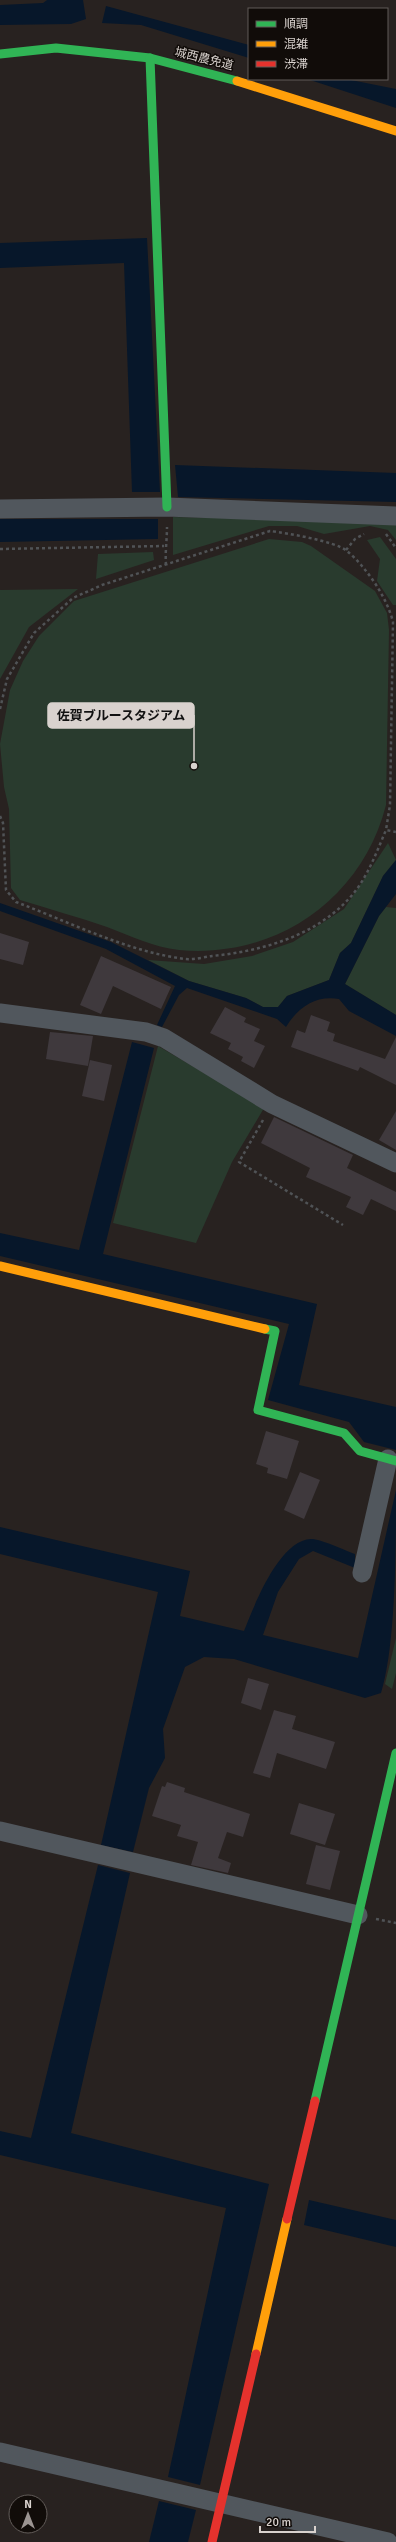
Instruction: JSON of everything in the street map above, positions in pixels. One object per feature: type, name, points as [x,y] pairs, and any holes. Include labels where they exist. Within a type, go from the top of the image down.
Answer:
[{"type":"street","name":"城西農免道","points":[[0,54],[56,48],[150,58],[239,81],[396,131]]},
{"type":"street","points":[[150,58],[167,506]]},
{"type":"street","points":[[0,509],[167,506],[396,516]]},
{"type":"street","points":[[0,1013],[146,1032],[164,1038],[272,1104],[396,1163]]},
{"type":"street","points":[[0,1266],[275,1332],[258,1410],[344,1433],[360,1451],[392,1460],[362,1573]]},
{"type":"street","points":[[212,2542],[396,1753]]},
{"type":"street","points":[[0,1831],[358,1915]]},
{"type":"street","points":[[0,2452],[388,2542]]},
{"type":"path","points":[[166,565],[164,546],[167,539],[167,506]]},
{"type":"path","points":[[0,709],[7,679],[34,633],[73,598],[102,585],[270,532],[294,533],[346,550],[379,588],[389,605],[394,622],[390,805],[386,830],[372,864],[354,894],[333,913],[283,942],[245,953],[186,959],[143,950],[16,902],[6,890],[3,824],[0,816]]},
{"type":"path","points":[[346,550],[355,538],[370,532]]},
{"type":"path","points":[[385,533],[396,548]]},
{"type":"path","points":[[0,549],[164,546]]},
{"type":"path","points":[[386,830],[396,832]]},
{"type":"path","points":[[272,1104],[239,1162],[343,1225]]},
{"type":"green space","points":[[173,517],[396,522],[396,540],[388,530],[370,526],[324,534],[297,526],[269,526],[173,555]]},
{"type":"green space","points":[[380,537],[396,559],[396,605],[393,605],[377,581],[380,559],[367,540]]},
{"type":"green space","points":[[269,539],[302,542],[311,546],[375,591],[387,613],[389,630],[386,805],[374,839],[357,869],[336,895],[310,916],[281,933],[249,944],[215,950],[169,949],[142,941],[96,923],[20,900],[11,888],[9,809],[4,787],[0,744],[10,690],[23,661],[39,636],[74,601]]},
{"type":"green space","points":[[153,552],[154,560],[96,579],[98,554]]},
{"type":"green space","points":[[78,589],[29,627],[0,679],[0,590]]},
{"type":"green space","points":[[388,843],[396,860],[383,876],[351,943],[340,953],[329,980],[287,996],[278,1007],[263,1007],[246,998],[189,981],[148,960],[204,964],[252,956],[293,942],[344,909]]},
{"type":"green space","points":[[386,907],[396,908],[396,1015],[345,984],[379,916]]},
{"type":"green space","points":[[158,1046],[264,1108],[232,1162],[196,1243],[113,1223]]},
{"type":"green space","points":[[396,1638],[396,1673],[392,1689],[385,1684]]},
{"type":"water","points":[[47,0],[83,0],[86,19],[71,24],[0,25],[0,5],[43,3]]},
{"type":"water","points":[[106,6],[248,45],[248,58],[141,25],[102,23]]},
{"type":"water","points":[[310,80],[351,80],[396,89],[396,108]]},
{"type":"water","points":[[147,238],[160,492],[132,492],[124,263],[0,268],[0,243]]},
{"type":"water","points":[[175,465],[396,473],[396,502],[178,497]]},
{"type":"water","points":[[0,519],[158,519],[158,539],[0,542]]},
{"type":"water","points":[[396,860],[396,894],[379,916],[345,984],[396,1015],[396,1036],[349,1011],[339,999],[323,999],[308,1004],[296,1014],[286,1027],[277,1019],[187,988],[179,995],[162,1027],[157,1025],[175,986],[106,949],[0,911],[0,903],[111,942],[189,981],[246,998],[263,1007],[278,1007],[287,996],[329,980],[340,953],[351,943],[383,876]]},
{"type":"water","points":[[132,1042],[154,1048],[103,1254],[317,1304],[299,1385],[396,1407],[396,1450],[364,1442],[349,1422],[268,1400],[289,1324],[0,1256],[0,1233],[79,1250]]},
{"type":"water","points":[[396,1490],[395,1566],[392,1622],[390,1649],[381,1693],[365,1698],[234,1659],[204,1657],[185,1667],[163,1729],[165,1758],[149,1788],[133,1852],[101,1845],[158,1592],[0,1554],[0,1527],[190,1571],[180,1616],[244,1631],[254,1606],[269,1576],[288,1550],[299,1542],[311,1539],[326,1543],[355,1554],[355,1568],[313,1551],[299,1559],[278,1592],[263,1635],[358,1658]]},
{"type":"water","points":[[98,1865],[130,1873],[71,2133],[269,2184],[200,2485],[168,2477],[226,2208],[0,2155],[0,2131],[31,2138]]},
{"type":"water","points":[[309,2200],[396,2220],[396,2247],[304,2225]]},
{"type":"water","points":[[159,2501],[196,2510],[188,2542],[149,2542]]},
{"type":"building","points":[[0,933],[29,942],[23,965],[0,959]]},
{"type":"building","points":[[101,956],[171,987],[161,1009],[113,986],[101,1014],[80,1005]]},
{"type":"building","points":[[225,1007],[246,1018],[244,1022],[260,1029],[254,1041],[265,1046],[254,1068],[241,1061],[243,1057],[228,1049],[231,1043],[210,1033]]},
{"type":"building","points":[[311,1015],[330,1022],[327,1031],[335,1034],[333,1041],[385,1059],[396,1037],[396,1085],[360,1067],[358,1071],[291,1047],[297,1030],[305,1033]]},
{"type":"building","points":[[50,1032],[93,1036],[88,1066],[46,1059]]},
{"type":"building","points":[[90,1060],[112,1065],[104,1101],[82,1096]]},
{"type":"building","points":[[396,1111],[396,1150],[379,1140]]},
{"type":"building","points":[[274,1117],[353,1155],[347,1168],[396,1192],[396,1211],[371,1199],[363,1215],[346,1207],[351,1197],[306,1177],[310,1168],[261,1143]]},
{"type":"building","points":[[266,1431],[299,1441],[287,1479],[267,1473],[268,1468],[256,1464]]},
{"type":"building","points":[[300,1472],[320,1480],[304,1519],[284,1510]]},
{"type":"building","points":[[248,1678],[269,1684],[261,1710],[241,1703]]},
{"type":"building","points":[[274,1710],[296,1716],[292,1729],[335,1742],[326,1769],[277,1753],[270,1778],[253,1773]]},
{"type":"building","points":[[167,1782],[185,1788],[184,1792],[250,1814],[243,1837],[227,1832],[218,1858],[231,1863],[228,1873],[191,1865],[198,1842],[177,1836],[181,1825],[152,1816],[162,1786],[165,1787]]},
{"type":"building","points":[[299,1803],[335,1814],[325,1845],[290,1834]]},
{"type":"building","points":[[316,1845],[340,1851],[330,1890],[306,1884]]},
{"type":"traffic: fast","points":[[0,54],[56,48],[150,58],[237,81]]},
{"type":"traffic: fast","points":[[150,58],[167,507]]},
{"type":"traffic: fast","points":[[265,1329],[275,1331],[258,1410],[344,1433],[360,1451],[396,1461]]},
{"type":"traffic: fast","points":[[315,2101],[396,1753]]},
{"type":"traffic: slow","points":[[237,81],[396,131]]},
{"type":"traffic: slow","points":[[0,1266],[265,1329]]},
{"type":"traffic: slow","points":[[256,2354],[287,2219]]},
{"type":"traffic: jam","points":[[287,2219],[315,2101]]},
{"type":"traffic: jam","points":[[212,2542],[256,2354]]},
{"type":"place","name":"佐賀ブルースタジアム","points":[[194,766]]}]
